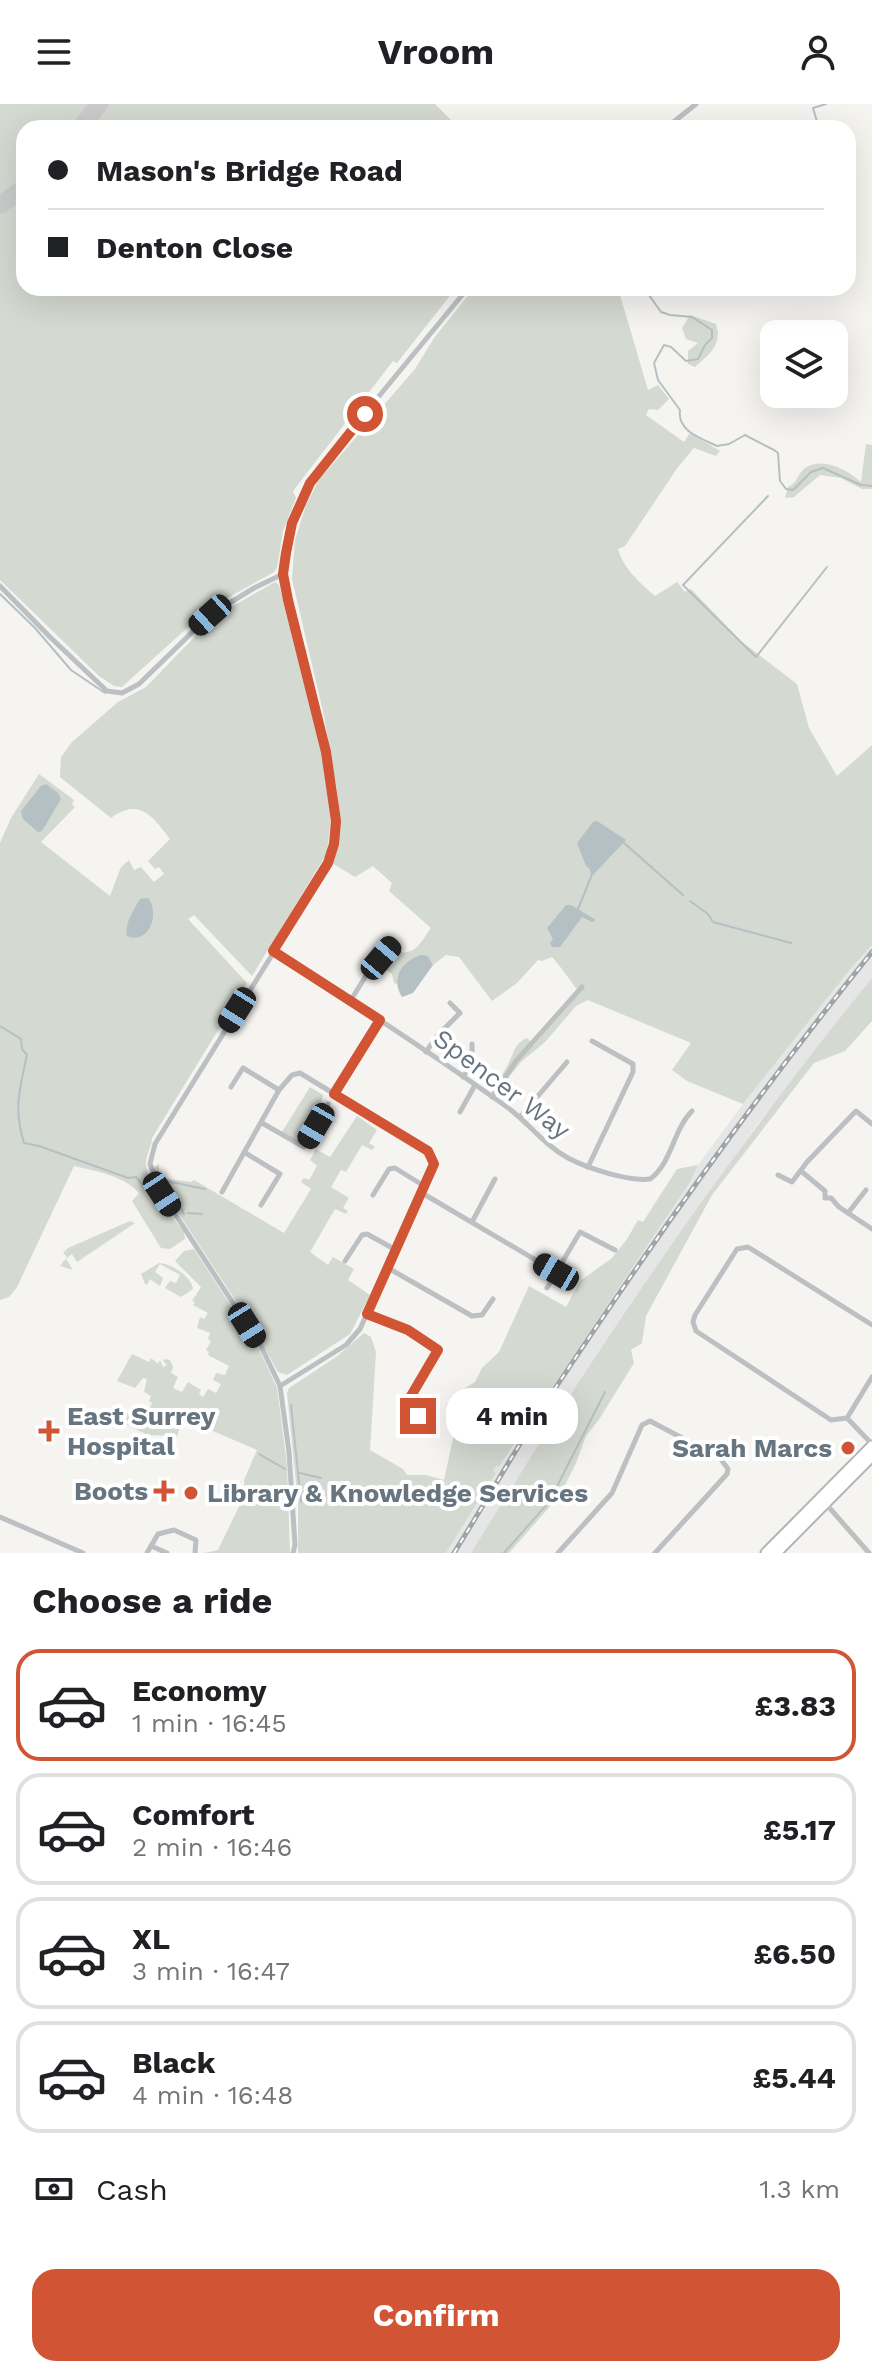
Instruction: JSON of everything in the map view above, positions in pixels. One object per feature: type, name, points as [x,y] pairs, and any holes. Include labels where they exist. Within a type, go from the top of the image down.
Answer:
[{"type":"main road","points":[[766,1553],[872,1445]]},
{"type":"main road","points":[[776,1553],[872,1456]]},
{"type":"street","points":[[676,120],[696,104]]},
{"type":"street","points":[[293,1553],[289,1452],[280,1386],[261,1346],[162,1194],[151,1171],[150,1159],[158,1139],[328,863],[334,844],[336,821],[326,752],[283,574],[292,523],[310,483],[462,296]]},
{"type":"street","points":[[0,586],[107,691],[122,693],[139,684],[210,615],[283,574]]},
{"type":"street","points":[[351,1000],[367,974],[393,943]]},
{"type":"street","name":"Spencer Way","points":[[273,951],[351,1000],[492,1097],[520,1117],[553,1149],[588,1167],[642,1180],[650,1179],[664,1162],[692,1111]]},
{"type":"street","points":[[492,1097],[516,1061],[582,987]]},
{"type":"street","points":[[426,1052],[460,1013],[450,1003]]},
{"type":"street","points":[[334,1094],[380,1020]]},
{"type":"street","points":[[588,1167],[633,1072],[633,1064],[592,1041]]},
{"type":"street","points":[[463,1077],[472,1063],[472,1044]]},
{"type":"street","points":[[520,1117],[567,1062]]},
{"type":"street","points":[[231,1087],[243,1068],[279,1090]]},
{"type":"street","points":[[222,1192],[279,1090],[292,1075],[300,1073],[428,1151],[434,1164],[360,1329],[346,1345],[280,1386]]},
{"type":"street","points":[[460,1112],[475,1085]]},
{"type":"street","points":[[262,1123],[304,1147],[328,1104]]},
{"type":"street","points":[[778,1175],[795,1184],[801,1171],[856,1111],[872,1124]]},
{"type":"street","points":[[244,1152],[280,1174],[261,1205]]},
{"type":"street","points":[[373,1195],[389,1169],[395,1168],[472,1222],[556,1272]]},
{"type":"street","points":[[801,1171],[825,1191],[824,1198],[831,1198],[872,1229]]},
{"type":"street","points":[[472,1222],[495,1179]]},
{"type":"street","points":[[848,1213],[866,1190]]},
{"type":"street","points":[[547,1288],[580,1232],[615,1250]]},
{"type":"street","points":[[345,1261],[362,1235],[367,1234],[396,1250]]},
{"type":"street","points":[[872,1325],[748,1247],[737,1249],[693,1318],[696,1331],[831,1420],[847,1418],[872,1377]]},
{"type":"street","points":[[388,1268],[472,1316],[482,1315],[493,1299]]},
{"type":"street","points":[[367,1314],[408,1330],[438,1350],[406,1407],[418,1416],[421,1429],[414,1431],[407,1428],[399,1417]]},
{"type":"street","points":[[847,1418],[872,1445]]},
{"type":"street","points":[[558,1553],[612,1493],[642,1425],[650,1421],[720,1458],[728,1469],[727,1474],[655,1553]]},
{"type":"street","points":[[826,1504],[869,1553]]},
{"type":"street","points":[[0,1517],[83,1553]]},
{"type":"street","points":[[147,1553],[160,1533],[172,1530],[196,1540],[195,1553]]},
{"type":"street","points":[[151,1546],[167,1553]]},
{"type":"shaded area","points":[[0,104],[94,104],[81,120],[16,120],[16,189],[0,200]]},
{"type":"shaded area","points":[[103,104],[435,104],[451,120],[91,120]]},
{"type":"shaded area","points":[[16,198],[16,296],[450,296],[397,363],[393,361],[293,491],[296,498],[283,531],[274,572],[208,609],[122,687],[114,686],[99,676],[0,580],[0,209]]},
{"type":"shaded area","points":[[468,296],[620,296],[648,390],[658,385],[669,399],[658,410],[649,409],[646,415],[684,442],[690,433],[720,451],[716,456],[694,448],[625,546],[618,549],[624,563],[655,596],[677,582],[685,592],[691,589],[741,641],[797,684],[809,728],[837,776],[872,745],[872,945],[743,1104],[687,1081],[672,1070],[691,1043],[588,1000],[576,1006],[545,1042],[521,1062],[509,1077],[500,1097],[490,1089],[504,1072],[516,1047],[527,1038],[534,1045],[580,993],[552,957],[538,960],[517,983],[492,1001],[459,957],[446,955],[433,965],[428,956],[398,975],[397,984],[394,983],[386,967],[400,952],[414,949],[431,928],[389,891],[392,883],[373,866],[355,877],[332,863],[339,842],[337,790],[324,716],[292,579],[295,540],[306,505],[319,480],[415,369],[434,338]]},
{"type":"shaded area","points":[[690,315],[716,324],[718,331],[713,348],[695,367],[688,364],[688,351],[698,343],[686,339],[682,328]]},
{"type":"shaded area","points":[[866,444],[872,445],[872,489],[862,489],[841,478],[820,475],[794,497],[785,498],[788,487],[802,470],[820,463],[835,466],[861,482]]},
{"type":"shaded area","points":[[275,582],[279,585],[321,751],[331,818],[327,853],[252,976],[194,915],[188,919],[247,983],[152,1138],[147,1156],[150,1181],[184,1232],[185,1239],[170,1249],[161,1248],[132,1201],[139,1193],[133,1187],[118,1178],[74,1166],[17,1287],[9,1297],[0,1300],[0,843],[11,818],[39,774],[74,800],[72,804],[75,807],[41,842],[110,896],[121,867],[129,860],[134,870],[141,867],[154,882],[164,874],[148,861],[170,839],[158,823],[145,812],[130,809],[111,818],[60,777],[61,757],[72,742],[118,702],[146,687],[207,624]]},
{"type":"shaded area","points":[[46,784],[61,799],[42,831],[38,832],[23,819],[21,811]]},
{"type":"shaded area","points":[[597,821],[626,840],[591,877],[577,843]]},
{"type":"shaded area","points":[[148,898],[153,912],[151,926],[142,936],[127,936],[128,922],[135,907],[140,899]]},
{"type":"shaded area","points":[[566,905],[596,920],[592,922],[582,917],[560,947],[552,947],[550,943],[553,939],[547,928]]},
{"type":"shaded area","points":[[872,945],[872,978],[759,1122],[673,1244],[513,1484],[471,1553],[446,1553],[496,1473],[493,1470],[496,1466],[500,1467],[690,1182],[698,1165],[743,1104]]},
{"type":"shaded area","points":[[421,955],[428,956],[433,965],[413,993],[402,997],[397,983],[400,971],[408,961]]},
{"type":"shaded area","points":[[872,978],[872,1021],[845,1051],[814,1063],[712,1195],[646,1316],[642,1343],[631,1350],[634,1363],[586,1436],[560,1495],[509,1553],[471,1553],[612,1331],[712,1187]]},
{"type":"shaded area","points":[[310,1087],[323,1095],[321,1103],[324,1108],[301,1143],[282,1132]]},
{"type":"shaded area","points":[[357,1116],[377,1130],[369,1143],[375,1147],[372,1150],[362,1145],[346,1172],[341,1170],[331,1187],[349,1198],[343,1208],[348,1211],[346,1214],[335,1209],[310,1252],[328,1265],[333,1257],[354,1269],[348,1280],[370,1295],[350,1334],[287,1375],[278,1372],[256,1332],[166,1194],[154,1168],[159,1164],[159,1173],[163,1178],[194,1180],[284,1233],[311,1189],[301,1182],[304,1178],[309,1180],[317,1166],[310,1160],[316,1149],[330,1157]]},
{"type":"shaded area","points":[[698,1165],[690,1182],[499,1467],[493,1470],[496,1473],[446,1553],[298,1553],[298,1503],[289,1388],[336,1357],[364,1333],[371,1337],[376,1352],[370,1450],[403,1469],[407,1475],[426,1475],[444,1480],[458,1415],[446,1406],[451,1397],[475,1382],[482,1368],[499,1352],[529,1286],[566,1307],[580,1281],[612,1258],[638,1220],[643,1222],[677,1169]]},
{"type":"shaded area","points":[[130,1221],[135,1223],[77,1262],[72,1254],[66,1259],[73,1270],[60,1266],[67,1257],[63,1253],[68,1248]]},
{"type":"shaded area","points":[[194,1249],[259,1349],[277,1388],[287,1465],[290,1553],[204,1553],[218,1550],[245,1494],[244,1480],[257,1450],[213,1431],[216,1421],[188,1408],[176,1415],[181,1423],[177,1436],[148,1435],[120,1422],[125,1412],[137,1417],[141,1411],[148,1413],[152,1403],[149,1401],[151,1396],[144,1392],[147,1379],[143,1378],[135,1388],[117,1381],[132,1354],[149,1362],[151,1358],[158,1364],[160,1360],[163,1367],[167,1365],[164,1359],[170,1360],[173,1367],[171,1373],[178,1377],[173,1388],[182,1392],[188,1382],[201,1390],[199,1394],[203,1397],[208,1389],[216,1393],[221,1384],[213,1380],[216,1373],[225,1375],[229,1366],[208,1355],[206,1350],[211,1341],[208,1339],[210,1333],[197,1328],[200,1317],[204,1319],[208,1313],[193,1305],[195,1302],[192,1301],[201,1287],[175,1261],[184,1251]]},
{"type":"shaded area","points":[[159,1263],[180,1272],[193,1289],[181,1297],[165,1288],[170,1281],[176,1283],[180,1275],[160,1264],[155,1272],[163,1278],[160,1286],[150,1279],[145,1284],[141,1274]]},
{"type":"waterway","points":[[817,120],[813,108],[826,104]]},
{"type":"waterway","points":[[650,296],[661,312],[692,317],[712,330],[712,338],[698,359],[686,361],[671,347],[664,345],[654,363],[658,380],[680,410],[686,429],[717,446],[729,444],[745,435],[774,450],[778,453],[780,481],[786,489],[793,490],[811,472],[823,468],[861,485],[872,486]]},
{"type":"waterway","points":[[768,496],[683,585],[756,657],[827,567]]},
{"type":"waterway","points":[[0,594],[71,670],[105,693]]},
{"type":"waterway","points":[[624,843],[683,895]]},
{"type":"waterway","points":[[578,909],[591,877]]},
{"type":"waterway","points":[[690,901],[708,914],[713,922],[791,943]]},
{"type":"waterway","points":[[0,1026],[21,1039],[22,1049],[27,1055],[18,1108],[24,1143],[128,1178],[136,1177],[166,1213]]},
{"type":"waterway","points":[[184,1214],[172,1190],[163,1186],[161,1180],[205,1189]]},
{"type":"waterway","points":[[188,1213],[202,1214]]},
{"type":"waterway","points":[[504,1553],[549,1502],[605,1392]]},
{"type":"waterway","points":[[291,1405],[301,1502]]},
{"type":"waterway","points":[[259,1454],[285,1469]]},
{"type":"waterway","points":[[300,1473],[321,1478]]},
{"type":"taxiway","points":[[87,120],[99,104]]},
{"type":"taxiway","points":[[0,205],[16,194]]},
{"type":"railway","points":[[454,1553],[539,1413],[628,1280],[747,1114],[872,952]]},
{"type":"place","name":"East Surrey Hospital","points":[[49,1431]]},
{"type":"place","name":"Sarah Marcs","points":[[848,1448]]},
{"type":"place","name":"Boots","points":[[164,1491]]},
{"type":"place","name":"Library & Knowledge Services","points":[[191,1493]]},
{"type":"route","points":[[365,414],[310,483],[292,523],[286,553],[283,574],[332,778],[336,821],[328,863],[273,951],[380,1020],[334,1094],[433,1156],[434,1164],[367,1314],[408,1330],[438,1350],[406,1407],[418,1416]]}]
